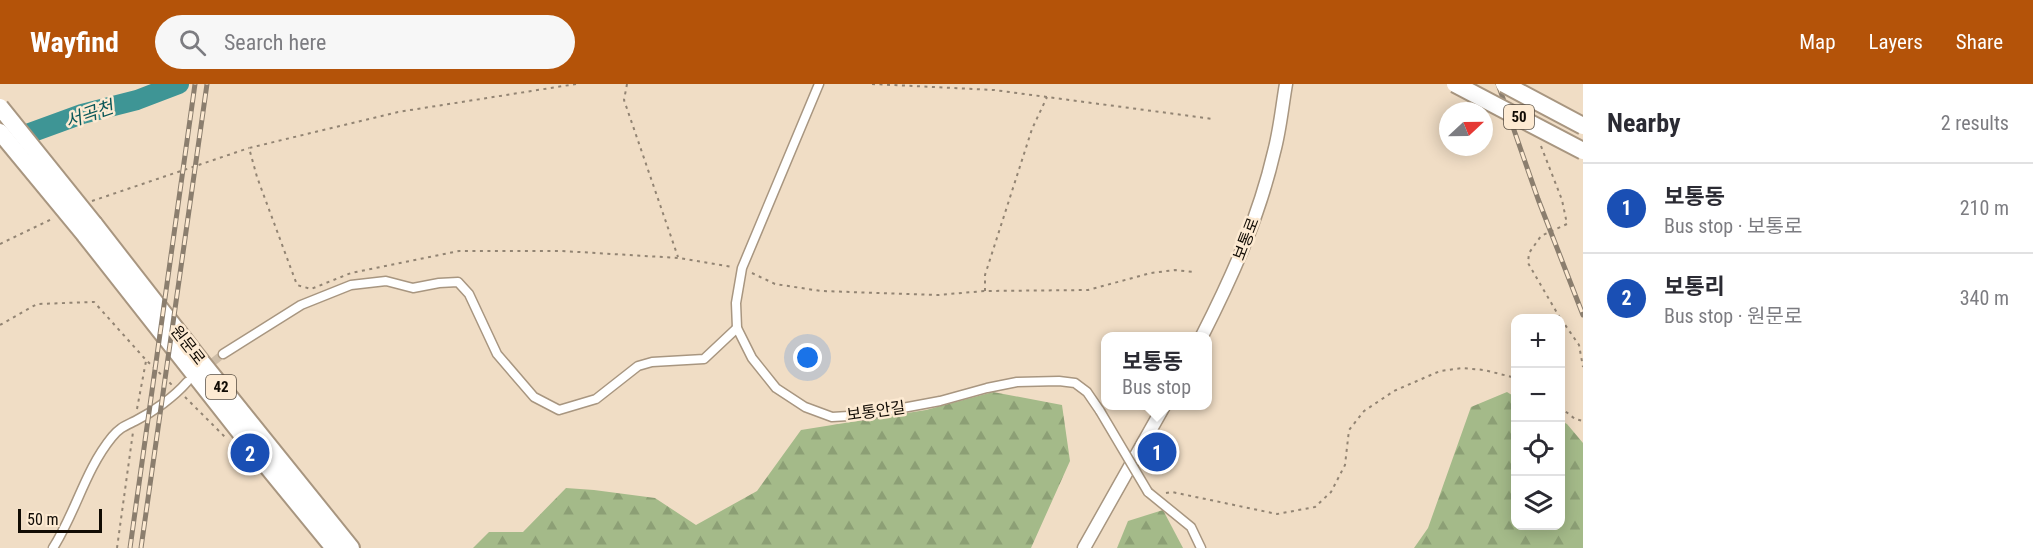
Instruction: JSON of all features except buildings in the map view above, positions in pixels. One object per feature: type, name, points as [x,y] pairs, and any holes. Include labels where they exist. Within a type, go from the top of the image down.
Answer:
[{"type":"highway","name":"50","points":[[1455,84],[1583,151]]},
{"type":"highway","name":"50","points":[[1504,84],[1583,126]]},
{"type":"highway","name":"42","points":[[0,107],[89,229]]},
{"type":"highway","name":"42","points":[[0,132],[89,229]]},
{"type":"highway","name":"원문로","points":[[89,229],[258,455],[334,548]]},
{"type":"highway","name":"원문로","points":[[89,229],[210,373],[351,548]]},
{"type":"street","name":"보통안길","points":[[819,84],[742,268],[736,303],[737,328],[752,358],[776,388],[805,407],[832,417],[865,415],[918,405],[1017,382],[1075,383],[1088,392],[1151,494]]},
{"type":"street","name":"보통로","points":[[1204,332],[1255,218],[1277,138],[1286,84]]},
{"type":"street","points":[[223,354],[301,305],[351,285],[386,281],[413,288],[458,282],[469,294],[497,354],[534,397],[559,410],[596,399],[638,366],[652,362],[704,359],[737,328]]},
{"type":"street","points":[[53,548],[65,530],[89,470],[112,438],[122,426],[135,421],[179,391],[187,382]]},
{"type":"street","points":[[1084,548],[1161,410]]},
{"type":"street","points":[[1151,494],[1191,527],[1201,548]]},
{"type":"path","points":[[87,202],[249,148],[398,111],[576,84]]},
{"type":"path","points":[[627,84],[624,100],[679,258]]},
{"type":"path","points":[[872,84],[994,90],[1213,119]]},
{"type":"path","points":[[985,291],[985,275],[1032,129],[1047,97]]},
{"type":"path","points":[[1538,138],[1562,200],[1567,224],[1541,236],[1529,253],[1528,263],[1557,314]]},
{"type":"path","points":[[249,148],[257,177],[297,285],[311,289],[351,273],[459,251],[562,251],[679,258],[742,268],[775,284],[820,291],[938,295],[985,291],[1088,290],[1151,273],[1175,270],[1193,272]]},
{"type":"path","points":[[0,244],[58,216]]},
{"type":"path","points":[[0,325],[37,304],[94,302],[146,360],[179,391]]},
{"type":"path","points":[[1565,326],[1579,345],[1583,367]]},
{"type":"path","points":[[117,548],[146,360]]},
{"type":"path","points":[[1151,494],[1172,492],[1277,514],[1315,507],[1331,492],[1345,465],[1349,430],[1364,411],[1394,391],[1440,371],[1462,368],[1484,370],[1511,377]]},
{"type":"path","points":[[1565,411],[1575,419],[1583,421]]},
{"type":"green space","points":[[993,392],[1062,405],[1070,461],[1031,548],[473,548],[489,532],[523,532],[566,488],[655,498],[696,525],[757,491],[801,430],[926,410]]},
{"type":"green space","points":[[1507,392],[1511,394],[1511,530],[1565,530],[1565,423],[1583,443],[1583,548],[1414,548],[1428,528],[1471,407]]},
{"type":"green space","points":[[1163,510],[1183,548],[1117,548],[1128,521]]},
{"type":"waterway","name":"서곡천","points":[[8,141],[82,114],[137,100],[179,84]]},
{"type":"tunnel","points":[[204,369],[223,354]]},
{"type":"railway","points":[[130,548],[195,84]]},
{"type":"railway","points":[[141,548],[207,84]]},
{"type":"railway","points":[[1498,84],[1538,199],[1583,315]]},
{"type":"place","name":"보통동","points":[[1157,452]]},
{"type":"place","name":"보통리","points":[[250,453]]}]
